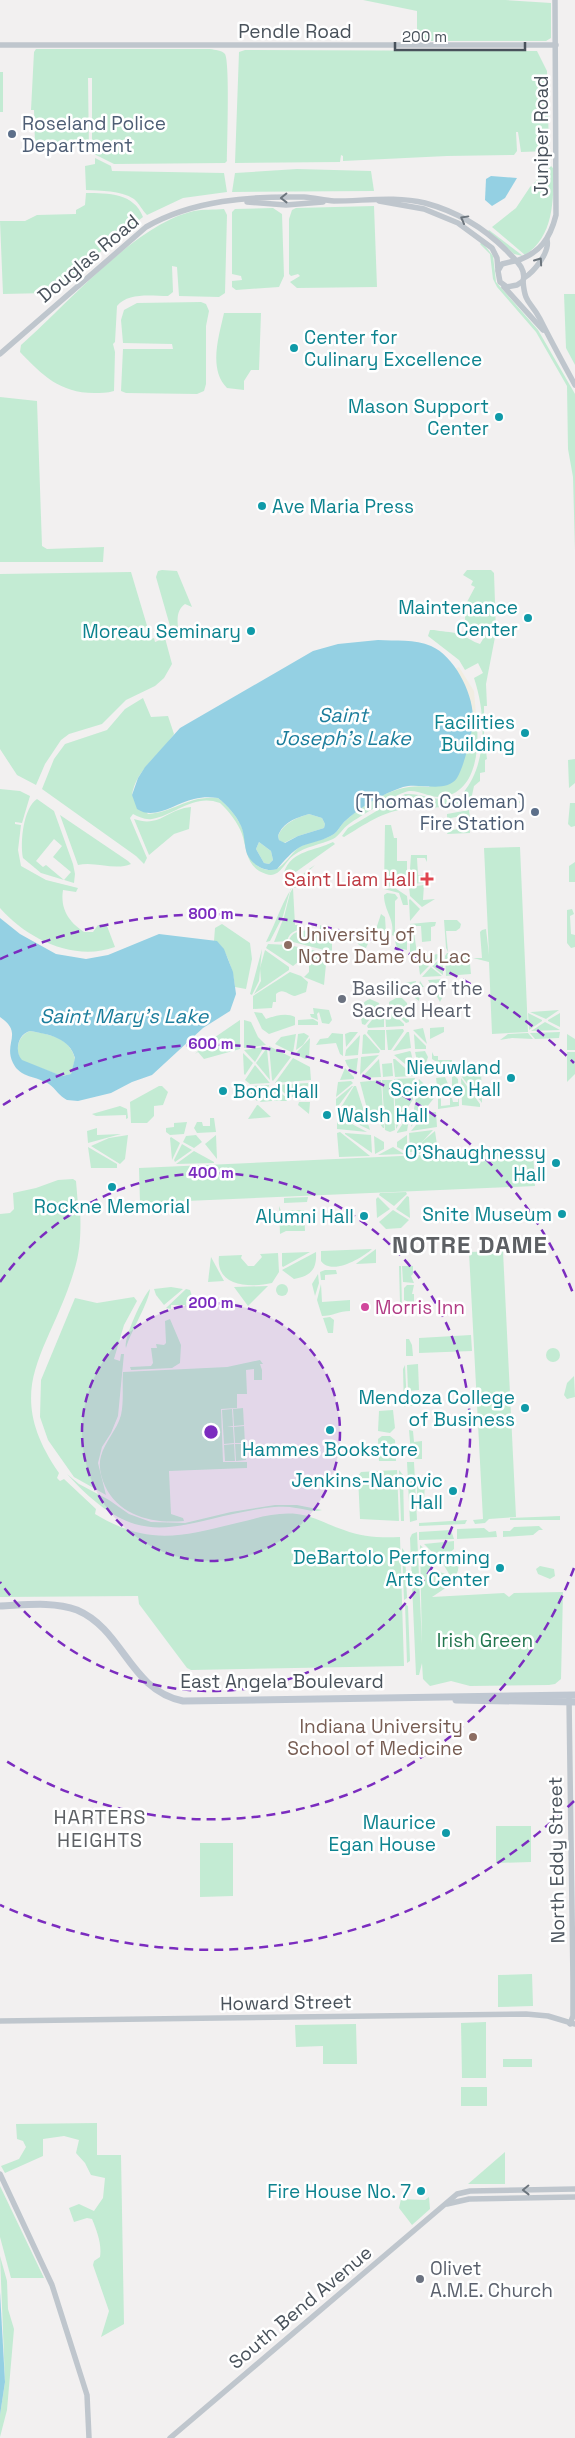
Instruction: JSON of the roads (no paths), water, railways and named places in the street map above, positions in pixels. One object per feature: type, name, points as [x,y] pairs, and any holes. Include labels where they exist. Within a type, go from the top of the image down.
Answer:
[{"type":"main road","name":"East Angela Boulevard","points":[[0,1606],[54,1605],[83,1613],[102,1628],[147,1684],[163,1695],[175,1699],[192,1701],[451,1698],[472,1695],[572,1698]]},
{"type":"street","name":"Juniper Road","points":[[523,280],[529,275],[549,246],[547,240],[557,205],[555,0]]},
{"type":"street","name":"Pendle Road","points":[[0,45],[556,45]]},
{"type":"street","name":"Douglas Road","points":[[0,354],[146,227],[184,209],[286,197],[332,201],[387,198],[411,200],[449,211],[479,228],[515,261]]},
{"type":"street","name":"Douglas Road","points":[[376,200],[424,210],[458,223],[492,248],[497,258],[498,271]]},
{"type":"street","points":[[545,332],[498,279],[498,271],[502,264],[530,257],[547,240]]},
{"type":"street","points":[[515,261],[523,270],[524,298],[540,319],[545,332],[575,384]]},
{"type":"street","points":[[503,285],[512,287],[523,280]]},
{"type":"street","name":"North Eddy Street","points":[[572,1698],[573,2024]]},
{"type":"street","name":"Howard Street","points":[[0,2021],[526,2014],[552,2016],[573,2024],[575,2029]]},
{"type":"street","points":[[0,2174],[52,2285],[87,2395],[89,2438]]},
{"type":"street","name":"South Bend Avenue","points":[[172,2436],[457,2194],[467,2191],[575,2189]]},
{"type":"street","points":[[446,2204],[468,2199],[575,2197]]},
{"type":"water","points":[[491,176],[517,178],[505,198],[492,206],[485,200],[486,179]]},
{"type":"water","name":"Saint Joseph's Lake","points":[[378,640],[418,642],[439,651],[454,666],[469,696],[473,716],[470,738],[460,773],[452,783],[439,787],[409,786],[387,793],[357,811],[334,834],[298,848],[277,869],[273,870],[264,869],[252,862],[246,851],[239,822],[218,798],[194,799],[151,813],[137,809],[132,795],[138,778],[145,767],[180,728],[313,651],[338,644]],"holes":[[[309,814],[322,818],[325,824],[324,828],[298,836],[285,843],[279,840],[278,836],[283,827],[295,819]],[[259,842],[271,851],[273,860],[269,864],[264,863],[256,849]]]},
{"type":"water","name":"Saint Mary's Lake","points":[[0,918],[20,934],[56,954],[86,959],[108,955],[159,934],[217,941],[224,949],[233,972],[236,994],[230,1011],[203,1028],[152,1075],[132,1082],[111,1093],[78,1101],[67,1100],[49,1084],[24,1074],[16,1068],[10,1050],[11,1028],[0,1017]],"holes":[[[30,1031],[57,1038],[68,1046],[75,1058],[71,1074],[62,1076],[22,1060],[18,1052],[18,1043]]]},
{"type":"water","points":[[0,2292],[5,2382],[0,2415]]},
{"type":"place","name":"Roseland Police Department","points":[[12,134]]},
{"type":"place","name":"Center for Culinary Excellence","points":[[294,348]]},
{"type":"place","name":"Mason Support Center","points":[[499,417]]},
{"type":"place","name":"Ave Maria Press","points":[[262,506]]},
{"type":"place","name":"Maintenance Center","points":[[528,618]]},
{"type":"place","name":"Moreau Seminary","points":[[251,631]]},
{"type":"place","name":"Facilities Building","points":[[525,733]]},
{"type":"place","name":"(Thomas Coleman) Fire Station","points":[[535,812]]},
{"type":"place","name":"Saint Liam Hall","points":[[427,879]]},
{"type":"place","name":"University of Notre Dame du Lac","points":[[288,945]]},
{"type":"place","name":"Basilica of the Sacred Heart","points":[[342,999]]},
{"type":"place","name":"Nieuwland Science Hall","points":[[511,1078]]},
{"type":"place","name":"Bond Hall","points":[[223,1091]]},
{"type":"place","name":"Walsh Hall","points":[[327,1115]]},
{"type":"place","name":"O'Shaughnessy Hall","points":[[556,1163]]},
{"type":"place","name":"Rockne Memorial","points":[[112,1187]]},
{"type":"place","name":"Snite Museum","points":[[562,1214]]},
{"type":"place","name":"Alumni Hall","points":[[364,1216]]},
{"type":"place","name":"Morris Inn","points":[[365,1307]]},
{"type":"place","name":"Mendoza College of Business","points":[[525,1408]]},
{"type":"place","name":"Hammes Bookstore","points":[[330,1430]]},
{"type":"place","name":"Jenkins-Nanovic Hall","points":[[453,1491]]},
{"type":"place","name":"DeBartolo Performing Arts Center","points":[[500,1568]]},
{"type":"place","name":"Indiana University School of Medicine","points":[[473,1737]]},
{"type":"place","name":"Maurice Egan House","points":[[446,1833]]},
{"type":"place","name":"Fire House No. 7","points":[[421,2191]]},
{"type":"place","name":"Olivet A.M.E. Church","points":[[420,2279]]},
{"type":"district","name":"NOTRE DAME","points":[[470,1245]]},
{"type":"district","name":"HARTERS HEIGHTS","points":[[100,1828]]},
{"type":"park label","name":"Irish Green","points":[[485,1640]]}]
